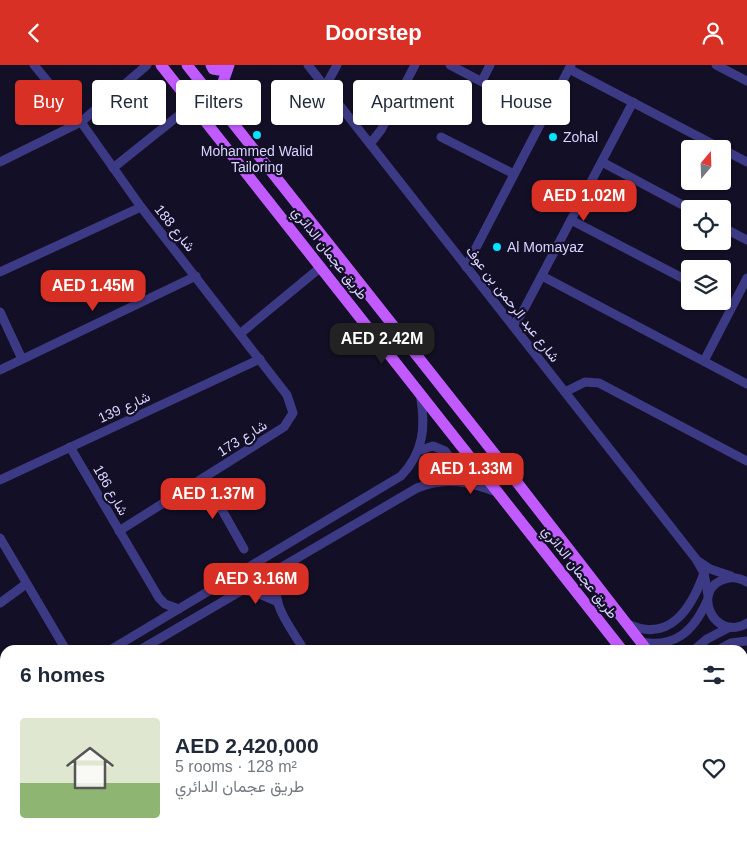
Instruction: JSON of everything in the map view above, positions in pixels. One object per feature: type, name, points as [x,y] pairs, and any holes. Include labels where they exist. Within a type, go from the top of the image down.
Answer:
[{"type":"main road","name":"طريق عجمان الدائري","points":[[161,65],[176,83]]},
{"type":"main road","name":"طريق عجمان الدائري","points":[[187,65],[199,80]]},
{"type":"main road","points":[[211,65],[213,69],[219,70],[225,65]]},
{"type":"main road","points":[[224,80],[229,65]]},
{"type":"main road","name":"طريق عجمان الدائري","points":[[209,125],[618,645]]},
{"type":"main road","name":"طريق عجمان الدائري","points":[[235,125],[642,645]]},
{"type":"street","name":"شارع 188","points":[[34,65],[46,80]]},
{"type":"street","points":[[82,121],[147,65]]},
{"type":"street","name":"شارع عبد الرحمن بن عوف","points":[[308,65],[320,80]]},
{"type":"street","points":[[329,80],[337,65]]},
{"type":"street","points":[[370,144],[383,125],[415,65]]},
{"type":"street","points":[[450,65],[482,81]]},
{"type":"street","points":[[482,80],[490,65]]},
{"type":"street","points":[[716,65],[747,81]]},
{"type":"street","points":[[563,80],[570,67],[705,140]]},
{"type":"street","points":[[513,326],[520,317],[542,276],[633,102]]},
{"type":"street","name":"شارع عبد الرحمن بن عوف","points":[[343,110],[696,559],[704,573],[714,619],[731,627]]},
{"type":"street","points":[[113,167],[176,117]]},
{"type":"street","name":"شارع 188","points":[[82,123],[141,207],[287,395],[293,408]]},
{"type":"street","points":[[0,163],[75,125]]},
{"type":"street","points":[[466,267],[540,125]]},
{"type":"street","points":[[441,137],[514,174]]},
{"type":"street","points":[[731,154],[747,162]]},
{"type":"street","points":[[602,162],[681,204]]},
{"type":"street","points":[[0,272],[141,207]]},
{"type":"street","points":[[571,220],[681,277]]},
{"type":"street","points":[[731,232],[747,240]]},
{"type":"street","points":[[240,333],[321,267]]},
{"type":"street","points":[[0,370],[196,276]]},
{"type":"street","points":[[542,276],[747,384]]},
{"type":"street","points":[[704,361],[747,278]]},
{"type":"street","points":[[0,312],[22,359]]},
{"type":"street","name":"شارع 139","points":[[0,480],[260,359]]},
{"type":"street","points":[[565,392],[585,382],[604,385],[747,461]]},
{"type":"street","points":[[119,645],[394,482],[406,471],[418,451],[424,420],[420,393]]},
{"type":"street","name":"شارع 173","points":[[120,531],[284,427],[292,417],[293,408]]},
{"type":"street","points":[[418,451],[433,446],[445,451],[452,463],[451,472],[446,480]]},
{"type":"street","name":"شارع 186","points":[[70,447],[159,598],[165,605],[178,609]]},
{"type":"street","points":[[204,479],[244,549]]},
{"type":"street","points":[[149,645],[410,491],[431,483],[446,480],[470,482],[499,493]]},
{"type":"street","points":[[0,538],[63,645]]},
{"type":"street","name":"شارع عبد الرحمن بن عوف","points":[[696,559],[710,569],[742,578]]},
{"type":"street","points":[[280,569],[276,581],[276,601],[301,645]]},
{"type":"street","points":[[626,624],[639,629],[652,629],[672,623],[692,603],[704,573]]},
{"type":"street","points":[[658,645],[676,639],[694,623],[721,580],[742,578]]},
{"type":"street","points":[[0,603],[26,584]]},
{"type":"street","points":[[243,590],[264,595],[276,601]]},
{"type":"street","points":[[157,623],[160,610],[159,598]]},
{"type":"street","points":[[700,645],[731,627],[747,623]]},
{"type":"street","points":[[731,627],[747,635]]},
{"type":"street","points":[[727,645],[747,641]]},
{"type":"place","name":"Mohammed Walid Tailoring","points":[[257,135]]},
{"type":"place","name":"Zohal","points":[[553,137]]},
{"type":"place","name":"Al Momayaz","points":[[497,247]]}]
